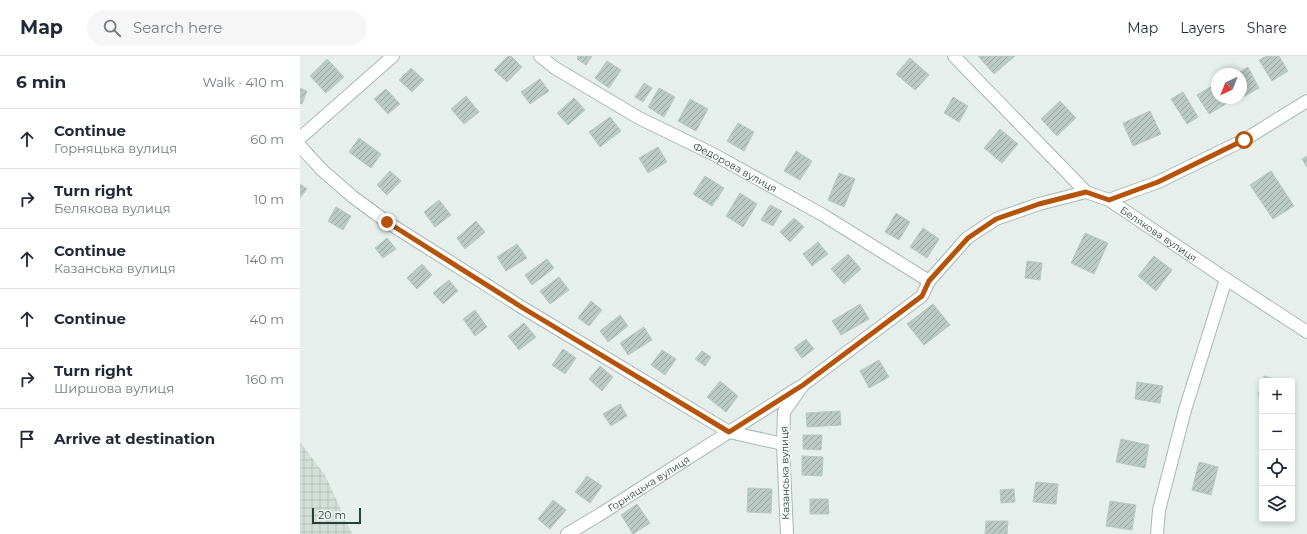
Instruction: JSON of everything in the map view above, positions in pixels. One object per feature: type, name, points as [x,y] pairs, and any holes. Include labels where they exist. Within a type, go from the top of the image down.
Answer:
[{"type":"street","points":[[300,138],[393,56]]},
{"type":"street","name":"Федорова вулиця","points":[[540,56],[555,68],[639,118],[713,154],[823,215],[929,281]]},
{"type":"street","name":"Белякова вулиця","points":[[954,56],[1086,192],[1109,200],[1307,332]]},
{"type":"street","points":[[1109,200],[1158,182],[1237,143],[1307,101]]},
{"type":"street","points":[[300,146],[322,170],[353,197],[387,222],[523,308],[729,432],[783,444]]},
{"type":"street","name":"Казанська вулиця","points":[[787,534],[783,444],[784,412],[803,385],[922,296],[929,281],[968,238],[996,219],[1039,204],[1086,192]]},
{"type":"street","points":[[1157,534],[1160,510],[1186,410],[1226,279]]},
{"type":"street","name":"Горняцька вулиця","points":[[567,534],[803,385]]},
{"type":"shaded area","points":[[300,442],[325,475],[352,534],[300,534]]},
{"type":"building","points":[[508,56],[511,56],[522,67],[507,82],[494,70]]},
{"type":"building","points":[[578,56],[592,56],[586,65],[577,59]]},
{"type":"building","points":[[978,56],[1015,56],[994,74]]},
{"type":"building","points":[[1267,56],[1279,56],[1288,71],[1272,81],[1259,60]]},
{"type":"building","points":[[910,58],[929,75],[915,90],[896,74]]},
{"type":"building","points":[[327,59],[344,77],[326,93],[310,76]]},
{"type":"building","points":[[607,61],[621,70],[609,88],[595,78]]},
{"type":"building","points":[[1248,67],[1259,88],[1247,95],[1247,68]]},
{"type":"building","points":[[411,68],[424,80],[412,92],[399,80]]},
{"type":"building","points":[[540,79],[549,91],[530,104],[521,92]]},
{"type":"building","points":[[644,83],[652,88],[643,102],[635,97]]},
{"type":"building","points":[[1211,87],[1211,104],[1226,104],[1209,114],[1197,95]]},
{"type":"building","points":[[300,88],[307,91],[302,104],[300,103]]},
{"type":"building","points":[[659,88],[675,97],[664,117],[648,107]]},
{"type":"building","points":[[386,89],[400,104],[388,114],[374,99]]},
{"type":"building","points":[[1183,92],[1198,117],[1187,124],[1171,99]]},
{"type":"building","points":[[466,96],[479,112],[464,124],[451,109]]},
{"type":"building","points":[[953,97],[968,106],[959,122],[944,113]]},
{"type":"building","points":[[574,98],[585,110],[568,125],[557,113]]},
{"type":"building","points":[[690,99],[708,109],[696,131],[678,121]]},
{"type":"building","points":[[1060,101],[1076,118],[1057,136],[1041,119]]},
{"type":"building","points":[[1150,111],[1161,134],[1133,146],[1123,123]]},
{"type":"building","points":[[610,117],[621,131],[600,147],[589,132]]},
{"type":"building","points":[[738,123],[754,132],[744,151],[727,141]]},
{"type":"building","points":[[1000,129],[1018,144],[1002,163],[984,148]]},
{"type":"building","points":[[359,138],[381,154],[371,168],[349,152]]},
{"type":"building","points":[[658,147],[667,162],[648,173],[639,158]]},
{"type":"building","points":[[796,151],[812,161],[800,180],[784,171]]},
{"type":"building","points":[[1307,156],[1307,167],[1302,159]]},
{"type":"building","points":[[390,171],[401,181],[387,195],[377,185]]},
{"type":"building","points":[[1271,171],[1294,206],[1273,219],[1250,185]]},
{"type":"building","points":[[839,173],[855,179],[844,207],[828,200]]},
{"type":"building","points":[[705,176],[724,188],[712,206],[693,194]]},
{"type":"building","points":[[300,184],[307,189],[300,198]]},
{"type":"building","points":[[740,193],[757,204],[743,227],[726,216]]},
{"type":"building","points":[[439,200],[451,215],[435,227],[424,212]]},
{"type":"building","points":[[770,205],[782,211],[773,226],[761,220]]},
{"type":"building","points":[[336,207],[351,216],[343,230],[328,221]]},
{"type":"building","points":[[896,213],[910,222],[899,240],[885,232]]},
{"type":"building","points":[[794,218],[804,227],[790,242],[780,232]]},
{"type":"building","points":[[476,221],[485,232],[465,249],[457,238]]},
{"type":"building","points":[[923,228],[939,239],[927,258],[910,247]]},
{"type":"building","points":[[1085,233],[1108,243],[1094,274],[1071,263]]},
{"type":"building","points":[[387,238],[396,249],[383,258],[375,248]]},
{"type":"building","points":[[818,242],[828,254],[812,266],[803,254]]},
{"type":"building","points":[[517,244],[527,258],[506,271],[497,257]]},
{"type":"building","points":[[848,254],[861,269],[844,284],[831,269]]},
{"type":"building","points":[[1154,256],[1172,270],[1156,291],[1138,276]]},
{"type":"building","points":[[547,259],[554,268],[532,285],[525,275]]},
{"type":"building","points":[[1027,261],[1042,263],[1040,280],[1025,278]]},
{"type":"building","points":[[422,264],[432,275],[417,289],[407,278]]},
{"type":"building","points":[[559,277],[569,290],[550,304],[540,291]]},
{"type":"building","points":[[449,280],[458,291],[443,304],[433,293]]},
{"type":"building","points":[[591,301],[602,310],[589,326],[578,318]]},
{"type":"building","points":[[860,304],[869,319],[841,335],[832,321]]},
{"type":"building","points":[[933,304],[950,325],[924,345],[907,324]]},
{"type":"building","points":[[475,310],[487,327],[475,336],[463,319]]},
{"type":"building","points":[[620,315],[628,326],[608,342],[600,331]]},
{"type":"building","points":[[524,323],[536,337],[519,350],[508,336]]},
{"type":"building","points":[[644,327],[652,340],[628,355],[620,343]]},
{"type":"building","points":[[806,339],[814,349],[802,358],[794,348]]},
{"type":"building","points":[[563,349],[576,358],[565,374],[552,365]]},
{"type":"building","points":[[662,350],[676,359],[665,375],[651,365]]},
{"type":"building","points":[[702,351],[711,357],[705,366],[695,359]]},
{"type":"building","points":[[879,360],[889,377],[869,388],[860,371]]},
{"type":"building","points":[[600,366],[613,377],[602,391],[589,379]]},
{"type":"building","points":[[720,381],[738,396],[726,412],[707,397]]},
{"type":"building","points":[[1137,382],[1163,386],[1160,403],[1135,399]]},
{"type":"building","points":[[620,404],[627,416],[611,426],[603,414]]},
{"type":"building","points":[[840,411],[841,425],[807,427],[806,413]]},
{"type":"building","points":[[803,435],[822,435],[821,450],[803,449]]},
{"type":"building","points":[[1121,439],[1149,445],[1145,468],[1116,462]]},
{"type":"building","points":[[802,456],[823,457],[822,476],[802,475]]},
{"type":"building","points":[[1199,462],[1218,467],[1211,495],[1192,490]]},
{"type":"building","points":[[587,476],[602,486],[590,503],[575,492]]},
{"type":"building","points":[[1036,482],[1058,484],[1056,504],[1033,502]]},
{"type":"building","points":[[748,488],[772,489],[771,513],[747,512]]},
{"type":"building","points":[[1014,489],[1015,502],[1001,503],[1000,490]]},
{"type":"building","points":[[810,499],[828,499],[829,514],[810,514]]},
{"type":"building","points":[[553,500],[566,510],[550,529],[538,519]]},
{"type":"building","points":[[1110,501],[1136,505],[1132,530],[1106,526]]},
{"type":"building","points":[[637,504],[650,523],[633,534],[621,515]]},
{"type":"building","points":[[986,521],[1008,521],[1007,534],[985,534]]},
{"type":"route","points":[[387,222],[523,308],[729,432],[803,385],[922,296],[929,281],[968,238],[996,219],[1039,204],[1086,192],[1109,200],[1158,182],[1244,140]]}]
